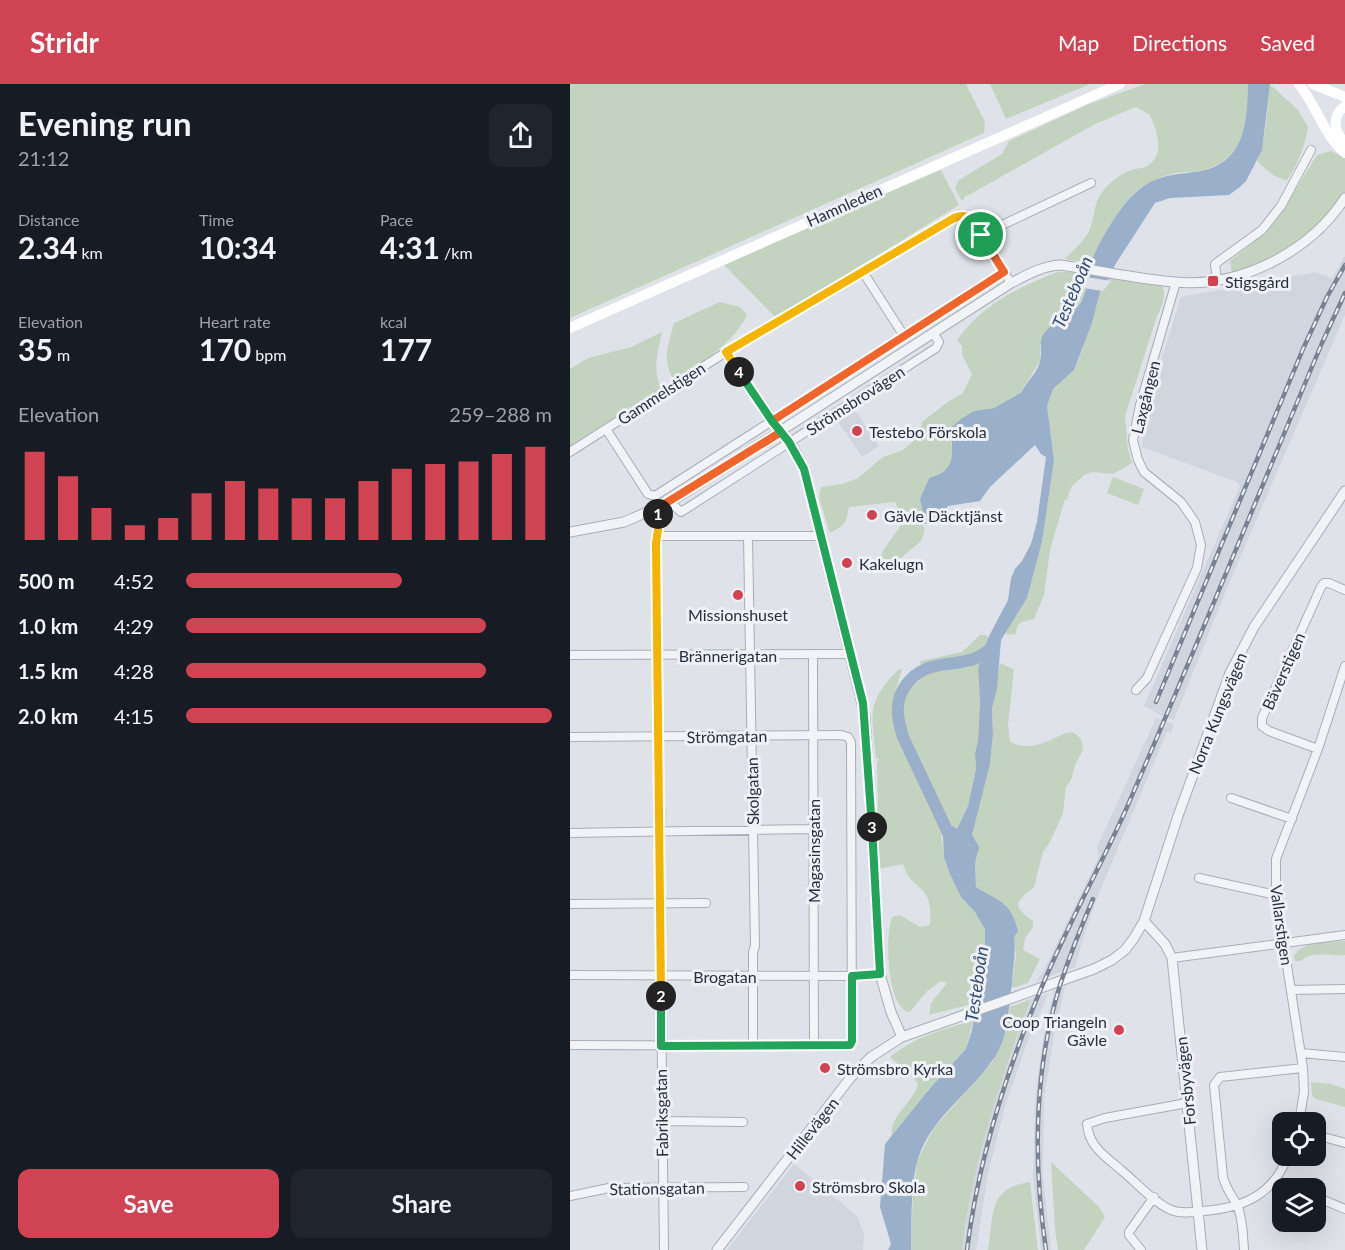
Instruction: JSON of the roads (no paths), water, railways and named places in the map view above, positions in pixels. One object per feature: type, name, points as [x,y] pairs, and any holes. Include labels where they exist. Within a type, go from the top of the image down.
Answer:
[{"type":"main road","name":"Hamnleden","points":[[570,328],[955,155],[1120,84]]},
{"type":"main road","points":[[1299,84],[1309,97],[1333,141],[1345,153]]},
{"type":"main road","points":[[1313,84],[1345,97]]},
{"type":"main road","points":[[1331,91],[1344,84]]},
{"type":"main road","points":[[1345,106],[1337,113],[1335,126],[1336,131],[1345,142]]},
{"type":"street","points":[[1217,280],[1215,264],[1262,230],[1281,206],[1311,150]]},
{"type":"street","points":[[1011,283],[981,235],[1091,183]]},
{"type":"street","name":"Strömsbrovägen","points":[[570,532],[612,526],[670,502],[1011,283],[1048,266],[1072,267],[1176,282],[1217,280],[1267,265],[1293,251],[1321,229],[1345,198]]},
{"type":"street","name":"Gammelstigen","points":[[570,452],[726,352],[959,216],[964,215],[971,219],[981,235]]},
{"type":"street","points":[[863,272],[904,336]]},
{"type":"street","name":"Strömsbrovägen","points":[[606,429],[652,497],[1004,272]]},
{"type":"street","name":"Laxgången","points":[[1136,690],[1147,678],[1197,568],[1201,544],[1196,522],[1181,502],[1144,472],[1133,440],[1140,405],[1176,282]]},
{"type":"street","name":"Strömsbrovägen","points":[[670,502],[681,512],[936,348],[939,342],[933,333]]},
{"type":"street","points":[[726,352],[772,421],[789,442],[804,469],[865,716],[880,974],[891,1012],[902,1037]]},
{"type":"street","name":"Norra Kungsvägen","points":[[1144,921],[1178,816],[1230,673],[1254,627],[1345,492]]},
{"type":"street","name":"Fabriksgatan","points":[[658,508],[657,656],[664,1250]]},
{"type":"street","points":[[657,536],[821,536]]},
{"type":"street","name":"Skolgatan","points":[[748,536],[755,946],[753,1046]]},
{"type":"street","name":"Bäverstigen","points":[[1318,749],[1269,731],[1262,726],[1262,718],[1321,587],[1324,583],[1329,583],[1345,590]]},
{"type":"street","name":"Brännerigatan","points":[[570,655],[851,654]]},
{"type":"street","name":"Magasinsgatan","points":[[813,655],[814,1046]]},
{"type":"street","name":"Vallarstigen","points":[[1301,1112],[1305,1092],[1303,1068],[1276,895],[1276,859],[1318,749],[1345,666]]},
{"type":"street","name":"Strömgatan","points":[[570,737],[842,735],[848,737],[851,742],[852,976]]},
{"type":"street","points":[[1231,798],[1292,819]]},
{"type":"street","points":[[570,833],[813,829]]},
{"type":"street","points":[[1199,878],[1276,895]]},
{"type":"street","points":[[570,904],[706,903]]},
{"type":"street","name":"Forsbyvägen","points":[[1144,921],[1165,944],[1172,958],[1202,1250]]},
{"type":"street","name":"Hillevägen","points":[[717,1250],[851,1077],[871,1058],[902,1037],[1018,997],[1112,960],[1134,938],[1144,921]]},
{"type":"street","points":[[1172,958],[1345,935]]},
{"type":"street","name":"Brogatan","points":[[570,975],[852,976],[880,974]]},
{"type":"street","points":[[570,1045],[847,1046],[852,1041],[852,976]]},
{"type":"street","points":[[1291,990],[1345,989]]},
{"type":"street","points":[[1301,1053],[1345,1058]]},
{"type":"street","points":[[1244,1250],[1242,1221],[1223,1177],[1214,1093],[1216,1081],[1220,1077],[1303,1068]]},
{"type":"street","points":[[1187,1103],[1105,1118],[1087,1124],[1088,1136],[1091,1142],[1172,1210],[1184,1213],[1237,1206],[1246,1203],[1272,1184]]},
{"type":"street","points":[[662,1122],[742,1122]]},
{"type":"street","points":[[1326,1138],[1345,1143]]},
{"type":"street","name":"Stationsgatan","points":[[570,1196],[609,1188],[744,1187]]},
{"type":"street","points":[[1141,1250],[1129,1232],[1154,1197]]},
{"type":"street","points":[[1326,1201],[1345,1209]]},
{"type":"water","points":[[1248,84],[1270,84],[1262,150],[1246,181],[1229,195],[1170,198],[1155,203],[1101,288],[1092,323],[1074,370],[1053,389],[1047,406],[1054,460],[1042,542],[1027,598],[1001,640],[997,689],[992,708],[993,734],[990,764],[972,835],[979,847],[975,864],[976,887],[1008,908],[1018,931],[1014,937],[1015,949],[1007,1023],[998,1052],[983,1073],[931,1131],[918,1159],[912,1204],[911,1250],[888,1250],[891,1244],[880,1207],[885,1144],[932,1086],[966,1049],[972,1030],[985,952],[985,929],[975,912],[961,897],[949,872],[944,857],[941,831],[952,826],[957,829],[968,806],[976,769],[975,753],[978,741],[980,702],[978,668],[988,638],[1008,600],[1011,578],[1031,544],[1037,522],[1046,457],[1035,445],[990,487],[980,501],[948,506],[941,517],[931,523],[922,524],[923,513],[920,499],[929,478],[939,475],[949,465],[952,452],[952,427],[974,411],[994,408],[1022,392],[1039,365],[1043,335],[1051,326],[1077,308],[1081,302],[1098,247],[1128,200],[1142,187],[1158,179],[1216,166],[1227,159],[1235,149],[1245,125]]},
{"type":"waterway","name":"Testeboån","points":[[952,841],[903,737],[898,718],[899,700],[904,688],[924,670],[972,659],[994,645]]},
{"type":"railway","points":[[1156,702],[1303,349],[1345,265]]},
{"type":"railway","points":[[967,1250],[985,1153],[1003,1089],[1026,1027],[1058,950],[1124,814],[1345,293]]},
{"type":"railway","points":[[1046,1250],[1038,1150],[1038,1116],[1045,1050],[1060,985],[1093,899]]},
{"type":"place","name":"Stigsgård","points":[[1213,281]]},
{"type":"place","name":"Testebo Förskola","points":[[857,431]]},
{"type":"place","name":"Gävle Däcktjänst","points":[[872,515]]},
{"type":"place","name":"Kakelugn","points":[[847,563]]},
{"type":"place","name":"Missionshuset","points":[[738,595]]},
{"type":"place","name":"Coop Triangeln Gävle","points":[[1119,1030]]},
{"type":"place","name":"Strömsbro Kyrka","points":[[825,1068]]},
{"type":"place","name":"Strömsbro Skola","points":[[800,1186]]}]
